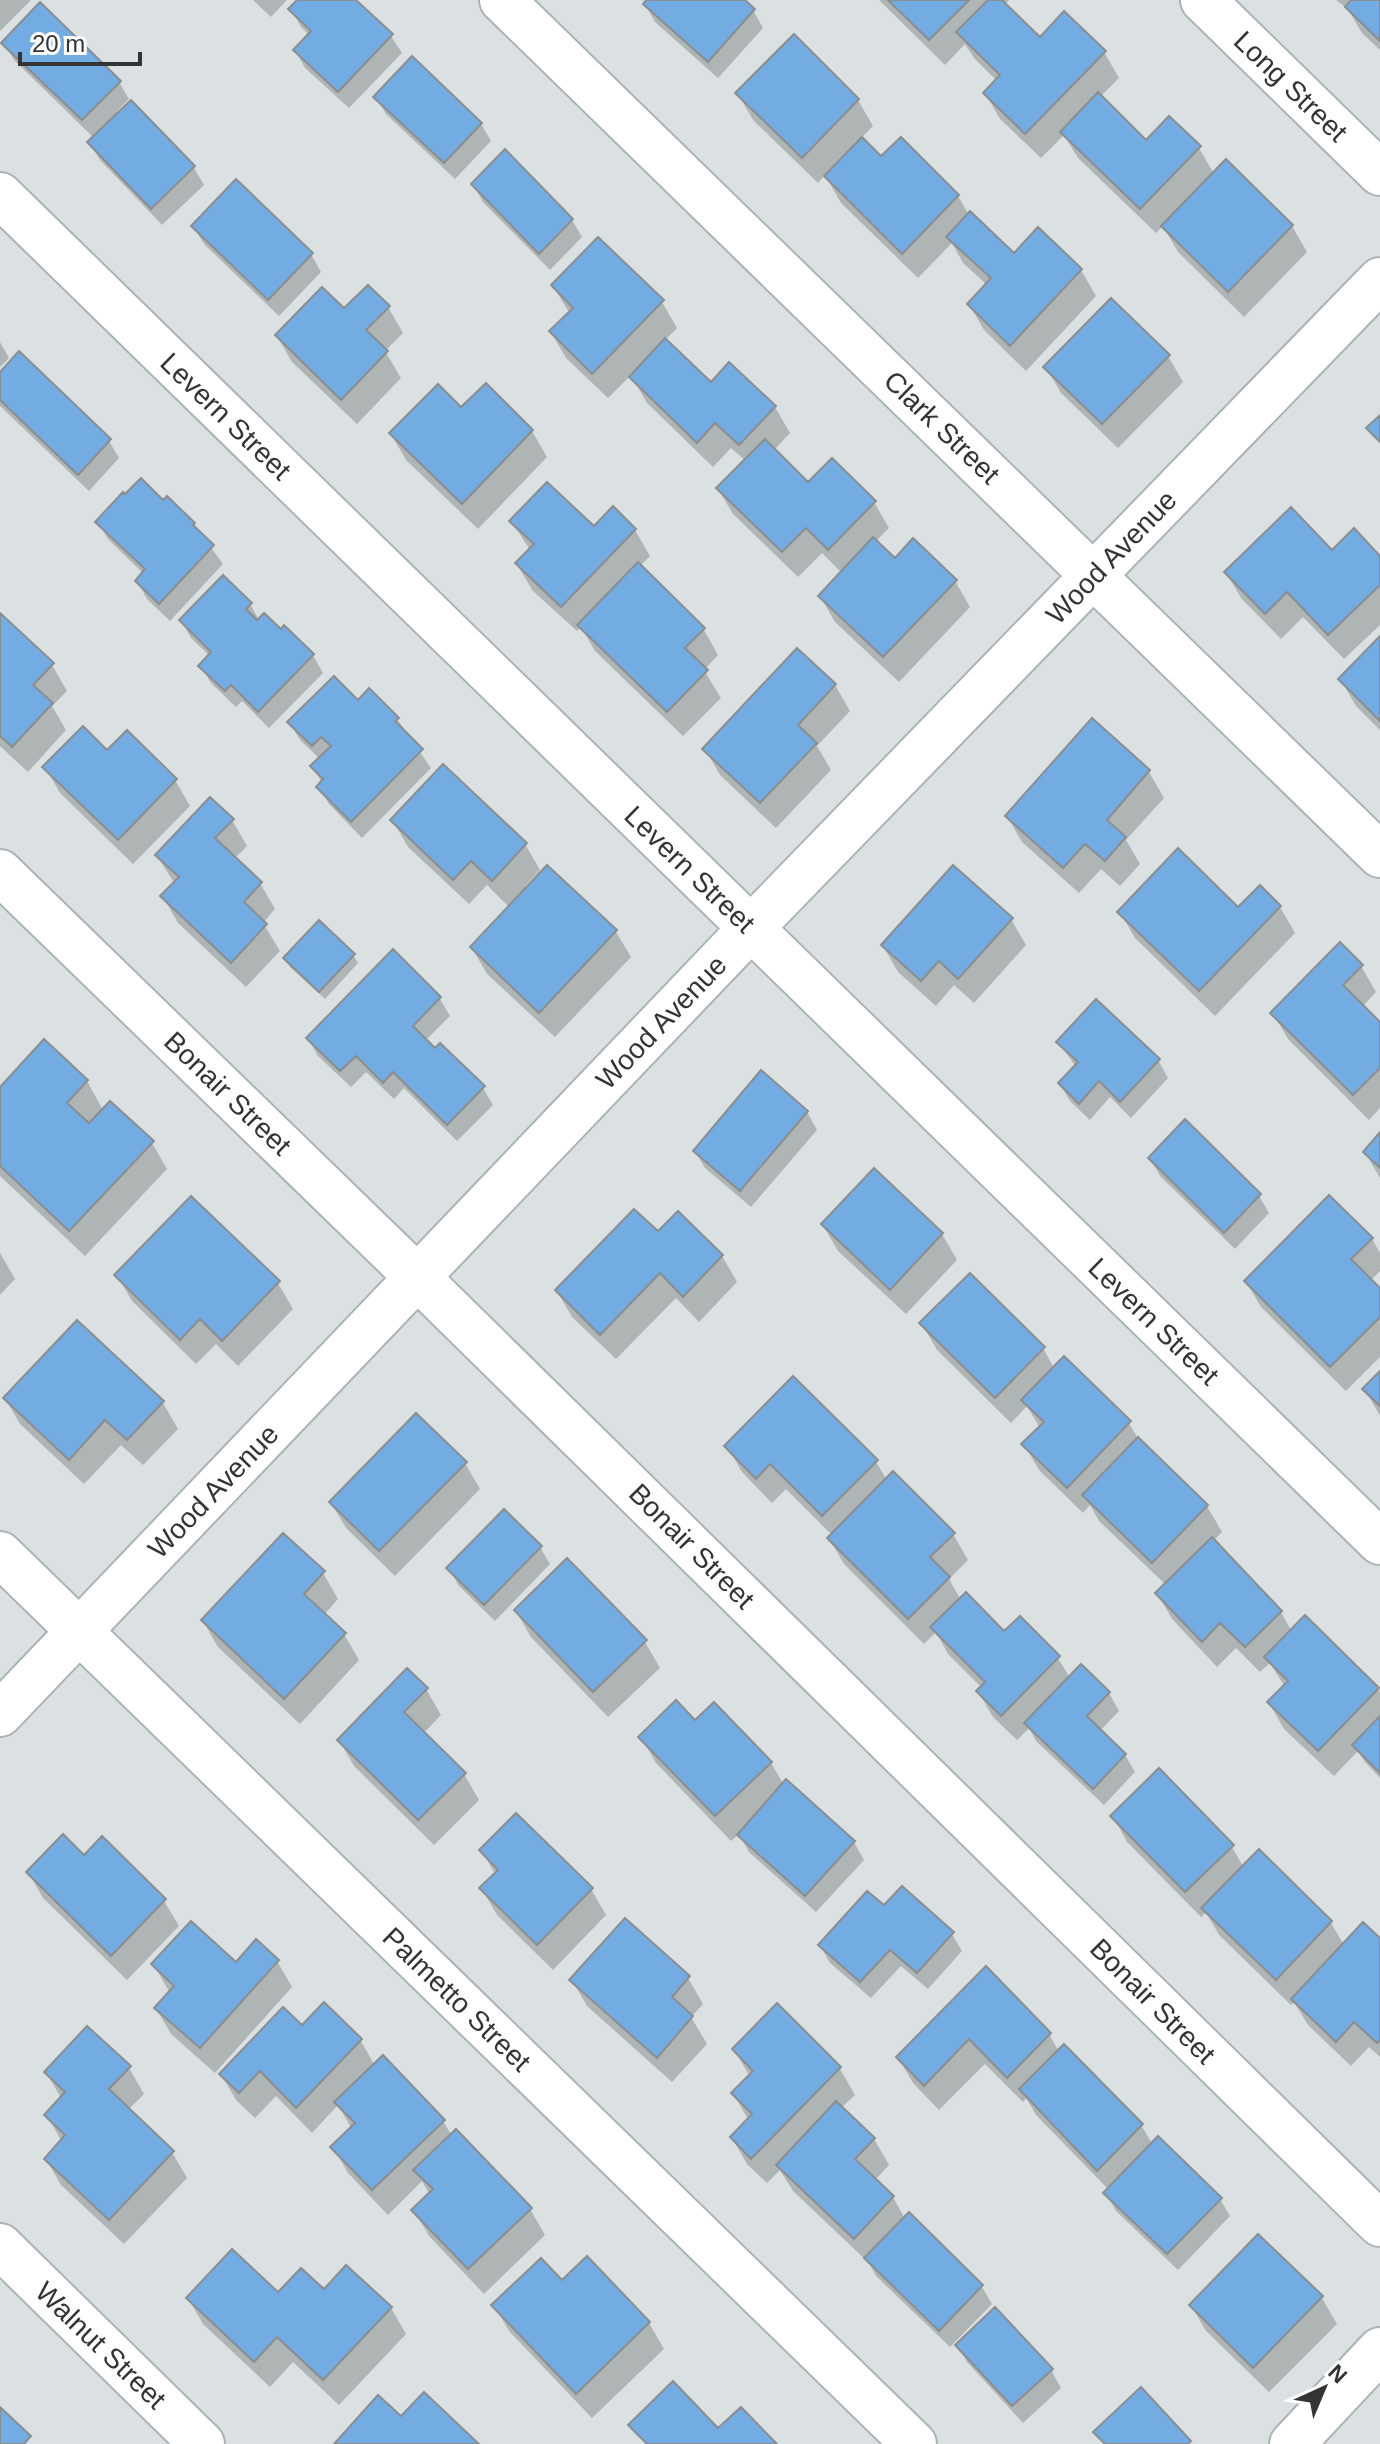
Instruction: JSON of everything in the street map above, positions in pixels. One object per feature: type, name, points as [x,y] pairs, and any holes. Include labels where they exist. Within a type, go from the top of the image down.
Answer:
[{"type":"street","name":"Clark Street","points":[[502,0],[1380,855]]},
{"type":"street","name":"Long Street","points":[[1203,0],[1380,173]]},
{"type":"street","name":"Levern Street","points":[[0,195],[1380,1542]]},
{"type":"street","name":"Wood Avenue","points":[[0,1714],[751,928],[1380,280]]},
{"type":"street","name":"Bonair Street","points":[[0,872],[417,1277],[1380,2224]]},
{"type":"street","name":"Palmetto Street","points":[[0,1554],[914,2444]]},
{"type":"street","name":"Walnut Street","points":[[0,2246],[202,2444]]},
{"type":"street","points":[[1292,2444],[1380,2350]]},
{"type":"building","points":[[297,0],[356,0],[393,34],[338,92],[293,50],[311,31],[288,9]]},
{"type":"building","points":[[646,0],[745,0],[755,9],[708,62],[643,4]]},
{"type":"building","points":[[888,0],[969,0],[929,40]]},
{"type":"building","points":[[988,0],[1002,0],[1040,37],[1064,11],[1106,51],[1025,134],[983,93],[1000,75],[956,32]]},
{"type":"building","points":[[1351,0],[1380,0],[1380,41],[1345,7]]},
{"type":"building","points":[[40,2],[121,81],[82,120],[1,43]]},
{"type":"building","points":[[794,34],[859,99],[802,158],[735,93]]},
{"type":"building","points":[[412,56],[482,123],[444,163],[373,97]]},
{"type":"building","points":[[1098,92],[1146,140],[1169,116],[1201,146],[1140,209],[1060,132]]},
{"type":"building","points":[[131,100],[195,166],[151,209],[87,142]]},
{"type":"building","points":[[862,137],[881,156],[901,137],[959,195],[902,254],[824,176]]},
{"type":"building","points":[[505,149],[573,219],[539,254],[471,184]]},
{"type":"building","points":[[1226,159],[1293,225],[1228,292],[1161,226]]},
{"type":"building","points":[[236,179],[313,253],[268,300],[191,226]]},
{"type":"building","points":[[970,211],[1014,253],[1038,227],[1082,269],[1010,346],[967,304],[991,278],[946,237]]},
{"type":"building","points":[[598,237],[664,300],[592,374],[549,331],[573,308],[551,285]]},
{"type":"building","points":[[368,285],[390,306],[366,330],[388,351],[341,400],[275,335],[322,287],[344,308]]},
{"type":"building","points":[[1111,298],[1170,355],[1102,424],[1043,367]]},
{"type":"building","points":[[665,338],[711,382],[729,362],[776,406],[739,445],[715,423],[697,443],[629,377]]},
{"type":"building","points":[[19,351],[111,439],[78,475],[0,400],[0,372]]},
{"type":"building","points":[[486,383],[533,430],[462,504],[389,433],[438,384],[461,407]]},
{"type":"building","points":[[1380,415],[1380,442],[1366,428]]},
{"type":"building","points":[[765,439],[808,482],[832,458],[876,501],[828,550],[806,528],[782,552],[716,488]]},
{"type":"building","points":[[141,478],[163,500],[167,496],[214,545],[159,604],[135,581],[145,569],[95,522]]},
{"type":"building","points":[[547,482],[594,526],[613,506],[636,529],[561,607],[515,563],[534,544],[509,521]]},
{"type":"building","points":[[1291,507],[1332,550],[1354,528],[1380,556],[1380,585],[1328,635],[1287,592],[1265,614],[1224,572]]},
{"type":"building","points":[[873,537],[895,558],[913,538],[957,580],[883,657],[818,596]]},
{"type":"building","points":[[638,562],[705,628],[685,648],[708,670],[667,712],[577,625]]},
{"type":"building","points":[[223,575],[252,603],[246,609],[257,620],[264,613],[281,629],[284,625],[314,654],[258,712],[231,685],[225,691],[198,666],[211,652],[179,620]]},
{"type":"building","points":[[0,613],[54,663],[33,685],[53,703],[12,747],[0,736]]},
{"type":"building","points":[[1380,636],[1380,721],[1338,679]]},
{"type":"building","points":[[797,648],[836,684],[798,725],[817,743],[760,803],[702,749]]},
{"type":"building","points":[[334,676],[358,700],[369,688],[399,718],[395,721],[423,749],[351,822],[316,787],[323,779],[310,766],[331,746],[321,737],[312,746],[287,722]]},
{"type":"building","points":[[1092,718],[1150,770],[1107,820],[1126,837],[1105,861],[1085,844],[1063,868],[1005,816]]},
{"type":"building","points":[[83,726],[107,750],[127,730],[177,779],[118,840],[42,767]]},
{"type":"building","points":[[443,764],[527,843],[492,881],[471,861],[453,880],[390,820]]},
{"type":"building","points":[[210,797],[234,819],[215,838],[262,882],[244,902],[267,924],[231,963],[160,896],[179,877],[155,855]]},
{"type":"building","points":[[1178,848],[1238,907],[1260,885],[1281,906],[1199,991],[1117,912]]},
{"type":"building","points":[[547,865],[617,930],[539,1013],[470,947]]},
{"type":"building","points":[[953,865],[1013,918],[958,979],[939,961],[921,981],[881,945]]},
{"type":"building","points":[[319,920],[355,954],[319,992],[283,958]]},
{"type":"building","points":[[1340,942],[1363,965],[1343,985],[1380,1022],[1380,1068],[1353,1095],[1270,1013]]},
{"type":"building","points":[[393,949],[441,997],[413,1026],[435,1048],[440,1043],[485,1086],[447,1125],[393,1072],[383,1083],[356,1056],[340,1071],[306,1038]]},
{"type":"building","points":[[1096,999],[1160,1059],[1120,1102],[1099,1081],[1079,1104],[1058,1083],[1078,1062],[1056,1042]]},
{"type":"building","points":[[44,1039],[88,1080],[67,1103],[89,1123],[110,1101],[154,1141],[69,1231],[0,1166],[0,1087]]},
{"type":"building","points":[[761,1070],[808,1111],[740,1191],[693,1151]]},
{"type":"building","points":[[1185,1119],[1261,1194],[1224,1233],[1148,1158]]},
{"type":"building","points":[[1380,1132],[1380,1168],[1363,1152]]},
{"type":"building","points":[[874,1168],[943,1233],[890,1290],[821,1224]]},
{"type":"building","points":[[1329,1195],[1373,1238],[1351,1259],[1380,1288],[1380,1317],[1330,1367],[1244,1281]]},
{"type":"building","points":[[191,1196],[280,1281],[222,1341],[200,1319],[180,1340],[114,1275]]},
{"type":"building","points":[[634,1209],[658,1231],[678,1211],[723,1255],[683,1297],[660,1273],[600,1335],[555,1290]]},
{"type":"building","points":[[970,1273],[1045,1347],[995,1398],[919,1323]]},
{"type":"building","points":[[77,1320],[164,1401],[127,1440],[105,1420],[69,1460],[3,1398]]},
{"type":"building","points":[[1064,1356],[1131,1421],[1067,1488],[1021,1444],[1044,1422],[1021,1400]]},
{"type":"building","points":[[1380,1371],[1380,1406],[1362,1389]]},
{"type":"building","points":[[793,1376],[878,1460],[822,1516],[770,1464],[756,1479],[724,1446]]},
{"type":"building","points":[[416,1413],[467,1462],[379,1551],[329,1502]]},
{"type":"building","points":[[1138,1437],[1208,1505],[1152,1563],[1082,1495]]},
{"type":"building","points":[[893,1471],[955,1533],[930,1557],[950,1577],[908,1619],[827,1538]]},
{"type":"building","points":[[504,1509],[542,1546],[484,1605],[446,1568]]},
{"type":"building","points":[[283,1533],[325,1571],[304,1594],[346,1633],[284,1699],[201,1620]]},
{"type":"building","points":[[1212,1537],[1282,1611],[1245,1647],[1220,1623],[1202,1642],[1155,1593]]},
{"type":"building","points":[[567,1558],[647,1640],[593,1692],[514,1610]]},
{"type":"building","points":[[966,1592],[1004,1631],[1020,1616],[1060,1656],[1001,1716],[976,1691],[985,1682],[930,1627]]},
{"type":"building","points":[[1305,1615],[1379,1688],[1318,1751],[1267,1702],[1288,1681],[1264,1657]]},
{"type":"building","points":[[1081,1664],[1110,1692],[1087,1716],[1126,1754],[1093,1789],[1024,1723]]},
{"type":"building","points":[[407,1668],[428,1688],[404,1712],[466,1773],[418,1820],[337,1740]]},
{"type":"building","points":[[676,1700],[695,1720],[714,1702],[772,1762],[715,1816],[638,1737]]},
{"type":"building","points":[[1380,1716],[1380,1773],[1352,1745]]},
{"type":"building","points":[[1159,1768],[1234,1845],[1185,1892],[1110,1816]]},
{"type":"building","points":[[786,1779],[855,1841],[805,1896],[737,1835]]},
{"type":"building","points":[[516,1813],[593,1888],[537,1945],[479,1888],[498,1870],[479,1850]]},
{"type":"building","points":[[63,1834],[84,1855],[102,1836],[166,1899],[111,1956],[26,1872]]},
{"type":"building","points":[[1259,1849],[1332,1921],[1276,1980],[1201,1908]]},
{"type":"building","points":[[902,1886],[954,1932],[917,1973],[890,1950],[860,1982],[818,1945],[867,1891],[884,1905]]},
{"type":"building","points":[[625,1918],[690,1976],[672,1997],[693,2016],[657,2058],[569,1980]]},
{"type":"building","points":[[191,1921],[236,1962],[256,1939],[279,1960],[200,2048],[154,2008],[174,1986],[151,1964]]},
{"type":"building","points":[[1363,1922],[1380,1938],[1380,2040],[1377,2043],[1354,2022],[1336,2042],[1291,1999]]},
{"type":"building","points":[[986,1966],[1051,2033],[1007,2078],[969,2039],[924,2086],[896,2057]]},
{"type":"building","points":[[324,2002],[362,2039],[296,2108],[260,2071],[239,2093],[219,2074],[283,2007],[302,2025]]},
{"type":"building","points":[[777,2003],[841,2067],[751,2159],[730,2137],[752,2114],[731,2093],[753,2071],[732,2049]]},
{"type":"building","points":[[87,2026],[131,2066],[109,2089],[174,2151],[109,2220],[44,2159],[65,2135],[44,2115],[65,2092],[44,2072]]},
{"type":"building","points":[[1064,2044],[1143,2124],[1097,2171],[1019,2089]]},
{"type":"building","points":[[383,2055],[445,2120],[372,2190],[330,2147],[355,2123],[334,2102]]},
{"type":"building","points":[[836,2101],[875,2138],[855,2159],[894,2196],[854,2239],[776,2165]]},
{"type":"building","points":[[456,2129],[532,2208],[468,2269],[411,2210],[433,2189],[413,2170]]},
{"type":"building","points":[[1158,2136],[1222,2198],[1167,2254],[1103,2193]]},
{"type":"building","points":[[909,2212],[983,2285],[939,2331],[864,2258]]},
{"type":"building","points":[[1258,2234],[1323,2296],[1253,2368],[1189,2305]]},
{"type":"building","points":[[232,2249],[278,2292],[301,2268],[324,2289],[346,2265],[392,2307],[323,2380],[277,2337],[254,2362],[186,2298]]},
{"type":"building","points":[[587,2256],[650,2322],[576,2394],[491,2305],[541,2258],[562,2280]]},
{"type":"building","points":[[995,2307],[1053,2369],[1012,2406],[955,2345]]},
{"type":"building","points":[[673,2381],[718,2428],[741,2407],[777,2444],[647,2444],[628,2425]]},
{"type":"building","points":[[1141,2387],[1191,2441],[1188,2444],[1105,2444],[1093,2432]]},
{"type":"building","points":[[424,2392],[479,2444],[334,2444],[378,2395],[401,2416]]},
{"type":"building","points":[[0,2407],[31,2436],[24,2444],[0,2444]]}]
